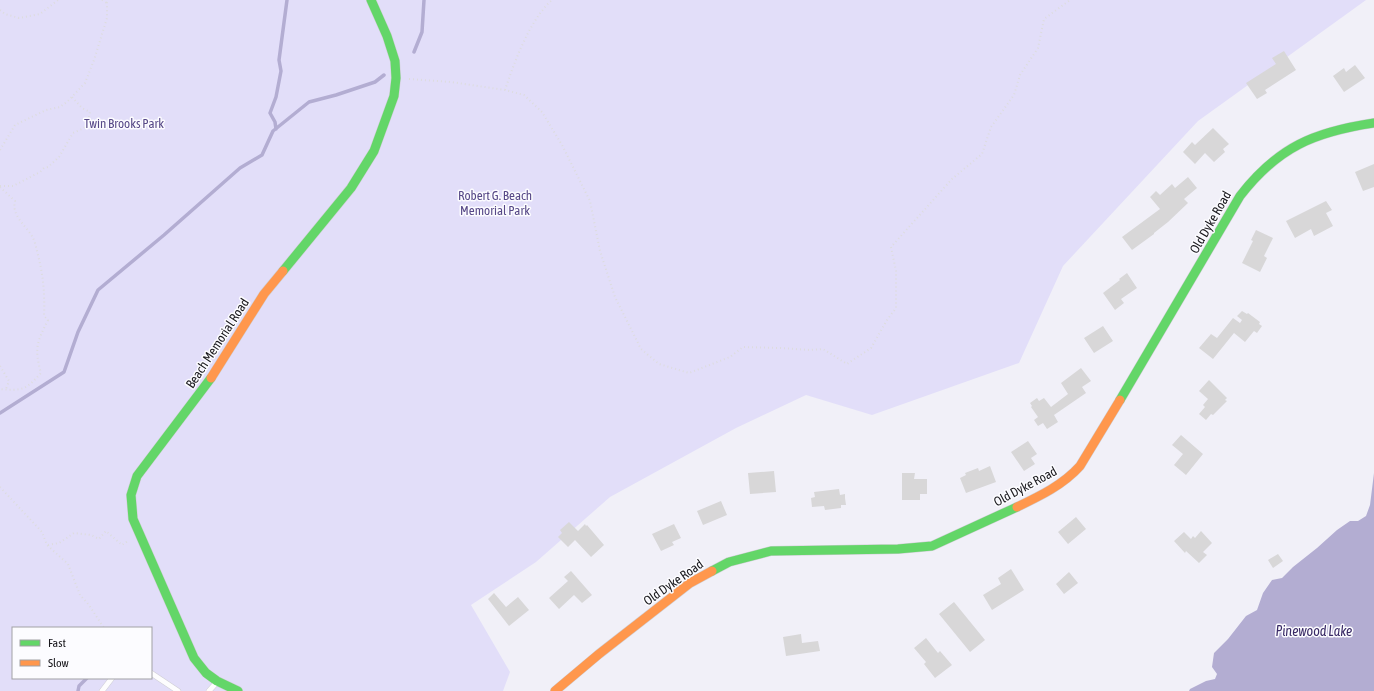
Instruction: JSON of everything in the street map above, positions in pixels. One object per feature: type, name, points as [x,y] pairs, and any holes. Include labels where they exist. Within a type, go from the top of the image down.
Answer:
[{"type":"street","name":"Beach Memorial Road","points":[[238,691],[217,681],[206,673],[194,658],[133,519],[131,495],[137,476],[215,373],[264,294],[351,188],[374,151],[394,96],[396,78],[395,61],[387,36],[371,0]]},
{"type":"street","name":"Old Dyke Road","points":[[555,691],[599,654],[690,583],[729,562],[771,551],[932,546],[1036,498],[1056,487],[1072,475],[1080,466],[1250,181],[1274,160],[1306,140],[1331,131],[1355,125],[1374,123]]},
{"type":"lane","points":[[152,674],[178,691]]},
{"type":"lane","points":[[102,691],[111,679]]},
{"type":"lane","points":[[210,691],[217,681]]},
{"type":"path","points":[[0,10],[5,14],[19,18],[40,14],[58,0]]},
{"type":"path","points":[[0,150],[15,125],[46,110],[60,107],[85,82],[94,60],[107,18],[107,1],[102,0]]},
{"type":"path","points":[[505,90],[512,69],[531,29],[545,6],[552,0]]},
{"type":"path","points":[[396,78],[451,82],[505,90],[524,95],[542,112],[562,145],[590,202],[600,251],[615,297],[641,349],[659,364],[689,373],[730,357],[743,347],[810,350],[823,349],[847,364],[871,348],[887,320],[896,308],[896,271],[891,247],[952,178],[982,154],[991,127],[1014,95],[1020,75],[1038,48],[1044,19],[1070,0]]},
{"type":"path","points":[[0,186],[13,186],[48,167],[59,157],[73,133],[84,128],[88,122],[90,112],[82,108],[72,96]]},
{"type":"path","points":[[0,186],[15,201],[13,207],[16,214],[33,238],[40,264],[45,294],[44,316],[48,320],[36,346],[40,373],[30,385],[22,389],[0,389]]},
{"type":"path","points":[[0,366],[9,381],[6,389]]},
{"type":"path","points":[[0,487],[42,532],[47,545],[68,564],[80,595],[89,605],[103,627]]},
{"type":"path","points":[[47,545],[59,543],[74,533],[91,535],[99,539],[106,531],[122,545],[139,534]]},
{"type":"green space","name":"Robert G. Beach Memorial Park","points":[[0,0],[1366,0],[1198,121],[1063,266],[1019,363],[872,415],[806,395],[736,428],[610,497],[536,562],[471,605],[510,672],[503,691],[0,691]]},
{"type":"water","name":"Pinewood Lake","points":[[1374,473],[1374,691],[1189,691],[1190,689],[1206,681],[1215,679],[1217,674],[1212,667],[1214,653],[1228,639],[1246,616],[1257,610],[1263,593],[1272,580],[1282,578],[1337,530],[1350,521],[1358,521],[1366,516],[1370,505]]},
{"type":"building","points":[[1284,51],[1296,70],[1265,90],[1267,93],[1257,99],[1246,83],[1276,64],[1272,58]]},
{"type":"building","points":[[1355,65],[1365,78],[1344,92],[1333,76],[1344,68],[1346,72]]},
{"type":"building","points":[[1213,128],[1229,144],[1223,149],[1225,152],[1214,162],[1205,153],[1195,164],[1183,152],[1192,142],[1195,145]]},
{"type":"building","points":[[1374,164],[1374,187],[1363,191],[1355,172]]},
{"type":"building","points":[[1188,177],[1197,188],[1184,199],[1188,203],[1154,234],[1132,250],[1122,237],[1160,209],[1150,197],[1156,191],[1160,195],[1172,184],[1175,188]]},
{"type":"building","points":[[1326,201],[1332,210],[1326,213],[1333,226],[1314,236],[1311,229],[1295,238],[1286,221]]},
{"type":"building","points":[[1256,230],[1273,238],[1264,256],[1267,258],[1260,272],[1242,263],[1253,241],[1251,240]]},
{"type":"building","points":[[1127,273],[1137,288],[1121,299],[1124,303],[1115,310],[1103,293]]},
{"type":"building","points":[[1242,311],[1247,314],[1248,313],[1260,322],[1259,324],[1262,326],[1257,333],[1254,331],[1245,342],[1234,333],[1213,359],[1199,348],[1211,334],[1217,338],[1233,318],[1240,323],[1242,320],[1237,316]]},
{"type":"building","points":[[1103,326],[1113,341],[1094,353],[1084,338]]},
{"type":"building","points":[[1081,368],[1091,381],[1082,387],[1086,393],[1054,415],[1058,422],[1047,429],[1043,423],[1038,426],[1034,420],[1038,417],[1030,403],[1037,398],[1039,401],[1044,398],[1051,407],[1068,394],[1061,383]]},
{"type":"building","points":[[1209,380],[1227,398],[1225,400],[1227,401],[1206,420],[1199,414],[1205,407],[1203,405],[1208,399],[1199,391]]},
{"type":"building","points":[[1181,435],[1203,454],[1186,475],[1174,465],[1183,454],[1172,445]]},
{"type":"building","points":[[1028,441],[1037,454],[1031,458],[1035,464],[1024,471],[1011,452]]},
{"type":"building","points":[[990,466],[996,482],[966,493],[960,478],[966,475],[965,473],[978,468],[979,471]]},
{"type":"building","points":[[774,471],[776,492],[750,494],[748,473]]},
{"type":"building","points":[[902,473],[915,473],[914,479],[927,479],[927,494],[920,494],[920,500],[902,500]]},
{"type":"building","points":[[839,489],[840,495],[845,494],[846,505],[841,505],[841,508],[825,510],[824,506],[812,507],[811,498],[815,497],[814,492]]},
{"type":"building","points":[[721,501],[727,515],[703,525],[697,511]]},
{"type":"building","points":[[1076,517],[1086,529],[1068,544],[1058,532]]},
{"type":"building","points":[[569,522],[578,531],[585,524],[586,526],[587,525],[604,545],[591,557],[575,540],[568,547],[558,537],[562,533],[560,530]]},
{"type":"building","points":[[674,524],[681,538],[672,542],[674,545],[661,551],[652,534]]},
{"type":"building","points":[[1201,531],[1212,543],[1203,552],[1207,555],[1199,563],[1186,551],[1185,553],[1174,541],[1184,532],[1191,539],[1193,536],[1195,538]]},
{"type":"building","points":[[1278,554],[1283,561],[1273,568],[1268,560]]},
{"type":"building","points":[[1011,569],[1024,590],[992,610],[983,595],[1001,584],[998,578]]},
{"type":"building","points":[[571,571],[592,595],[582,603],[574,595],[559,609],[549,598],[568,581],[564,577]]},
{"type":"building","points":[[1069,572],[1078,583],[1064,594],[1056,584]]},
{"type":"building","points":[[494,593],[506,607],[518,597],[529,610],[509,626],[488,599]]},
{"type":"building","points":[[954,602],[985,640],[970,652],[939,614]]},
{"type":"building","points":[[801,634],[802,643],[818,641],[820,651],[786,656],[783,637]]},
{"type":"building","points":[[926,638],[938,653],[940,651],[952,665],[935,678],[924,664],[926,662],[914,648]]},
{"type":"waterway","points":[[276,129],[275,122],[270,113],[276,97],[281,71],[279,60],[287,0]]},
{"type":"waterway","points":[[414,52],[422,32],[424,0]]},
{"type":"waterway","points":[[0,413],[64,372],[78,332],[98,290],[164,235],[240,168],[262,155],[273,131],[309,102],[375,82],[384,75]]},
{"type":"waterway","points":[[78,691],[79,686],[86,679]]},
{"type":"traffic: fast","points":[[283,271],[351,188],[374,151],[394,96],[396,78],[395,61],[387,36],[371,0]]},
{"type":"traffic: fast","points":[[1120,400],[1240,196],[1254,179],[1283,154],[1299,144],[1333,131],[1374,123]]},
{"type":"traffic: fast","points":[[211,378],[137,476],[131,495],[133,519],[194,658],[206,673],[217,681],[238,691]]},
{"type":"traffic: fast","points":[[712,571],[729,562],[771,551],[898,549],[932,546],[1017,507]]},
{"type":"traffic: slow","points":[[211,378],[264,294],[283,271]]},
{"type":"traffic: slow","points":[[1017,507],[1059,484],[1080,466],[1120,400]]},
{"type":"traffic: slow","points":[[555,691],[599,654],[690,583],[712,571]]},
{"type":"park label","name":"Twin Brooks Park","points":[[124,123]]}]
